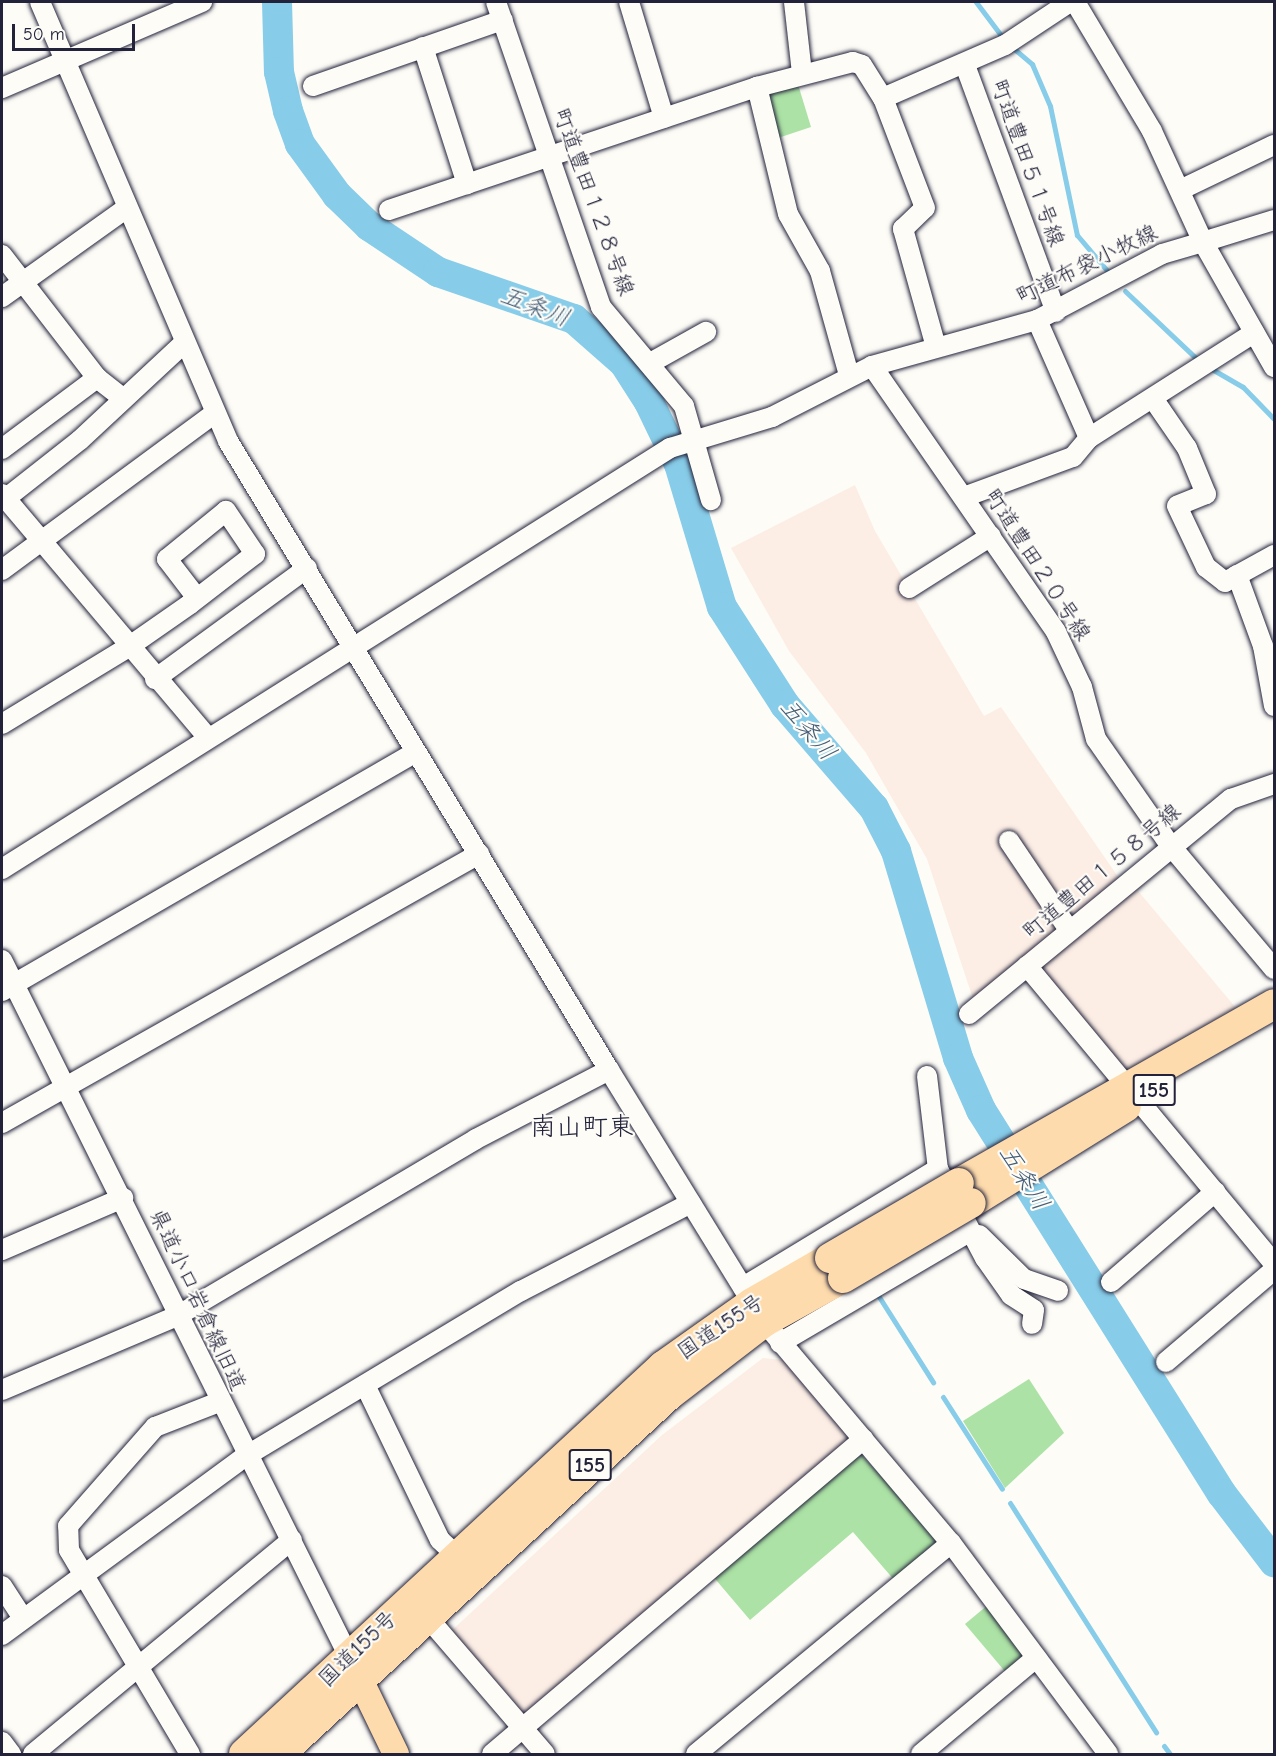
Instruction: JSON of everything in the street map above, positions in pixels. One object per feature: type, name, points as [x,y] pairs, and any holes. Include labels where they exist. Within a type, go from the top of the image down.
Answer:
[{"type":"highway","name":"国道155号","points":[[280,1755],[356,1671],[455,1554],[663,1366],[760,1314],[967,1192],[1275,1004]]},
{"type":"highway","name":"国道155号","points":[[1131,1093],[1275,1022]]},
{"type":"highway","name":"国道155号","points":[[244,1755],[428,1618],[760,1314]]},
{"type":"main road","points":[[356,1671],[396,1755]]},
{"type":"street","points":[[40,2],[183,344],[215,413],[352,647],[609,1070],[760,1314],[951,1543],[1108,1755]]},
{"type":"street","points":[[2,88],[66,63],[202,2]]},
{"type":"street","points":[[629,2],[664,118]]},
{"type":"street","points":[[794,2],[802,73]]},
{"type":"street","points":[[883,98],[965,65],[1070,2]]},
{"type":"street","points":[[1075,2],[1143,113],[1203,242],[1275,367]]},
{"type":"street","points":[[312,86],[423,47],[499,11]]},
{"type":"street","name":"町道豊田１２８号線","points":[[499,11],[601,307],[652,362],[684,406],[711,500]]},
{"type":"street","points":[[423,47],[467,184]]},
{"type":"street","points":[[389,210],[757,87],[802,73],[853,62],[862,65],[883,98],[925,208],[903,229],[936,347]]},
{"type":"street","name":"町道豊田５１号線","points":[[965,65],[1056,312]]},
{"type":"street","points":[[757,87],[788,214],[820,271],[849,375]]},
{"type":"street","points":[[1180,190],[1275,145]]},
{"type":"street","points":[[2,297],[20,282],[128,208]]},
{"type":"street","name":"町道布袋小牧線","points":[[2,869],[646,460],[670,447],[694,437],[771,417],[849,375],[872,366],[1037,320],[1162,254],[1275,220]]},
{"type":"street","points":[[2,255],[20,282],[97,378],[121,397]]},
{"type":"street","points":[[1037,320],[1089,438]]},
{"type":"street","points":[[652,362],[706,332]]},
{"type":"street","points":[[964,497],[1073,457],[1089,438],[1154,400],[1254,333]]},
{"type":"street","points":[[183,344],[121,397],[80,440],[4,497],[127,648],[208,738]]},
{"type":"street","name":"町道豊田２０号線","points":[[872,366],[915,434],[991,536],[1073,663],[1096,740],[1170,845],[1275,969]]},
{"type":"street","points":[[2,449],[97,378]]},
{"type":"street","points":[[1154,400],[1187,448],[1206,494],[1177,506],[1197,549],[1215,578],[1224,582],[1275,555]]},
{"type":"street","points":[[2,570],[41,544],[215,413]]},
{"type":"street","points":[[2,724],[127,648],[197,598],[255,554],[226,511],[167,559],[197,598]]},
{"type":"street","points":[[909,588],[991,536]]},
{"type":"street","points":[[155,680],[307,568]]},
{"type":"street","points":[[1237,575],[1263,646],[1275,706]]},
{"type":"street","points":[[8,988],[416,752]]},
{"type":"street","name":"町道豊田１５８号線","points":[[969,1014],[1170,845],[1231,799],[1275,784]]},
{"type":"street","points":[[1009,841],[1069,930]]},
{"type":"street","points":[[2,1123],[67,1090],[479,854]]},
{"type":"street","name":"県道小口岩倉線旧道","points":[[2,960],[8,988],[67,1090],[123,1198],[219,1402],[292,1540],[356,1671]]},
{"type":"street","points":[[1027,966],[1275,1264]]},
{"type":"street","points":[[2,1390],[177,1316],[476,1138],[609,1070]]},
{"type":"street","points":[[927,1076],[967,1192],[1011,1295],[1034,1310],[1032,1324]]},
{"type":"street","points":[[760,1314],[967,1192]]},
{"type":"street","points":[[760,1314],[967,1192]]},
{"type":"street","points":[[967,1192],[1024,1279],[1058,1291]]},
{"type":"street","points":[[1111,1282],[1215,1192]]},
{"type":"street","points":[[2,1250],[123,1198]]},
{"type":"street","points":[[2,1635],[82,1572],[246,1455],[521,1291],[691,1203]]},
{"type":"street","points":[[1166,1362],[1275,1270]]},
{"type":"street","points":[[365,1385],[440,1540],[455,1554]]},
{"type":"street","points":[[190,1755],[69,1550],[68,1526],[155,1427],[219,1402]]},
{"type":"street","points":[[492,1755],[862,1439]]},
{"type":"street","points":[[33,1755],[292,1540]]},
{"type":"street","points":[[696,1755],[951,1543]]},
{"type":"street","points":[[2,1586],[22,1618]]},
{"type":"street","points":[[428,1618],[546,1755]]},
{"type":"street","points":[[921,1755],[1036,1658]]},
{"type":"street","points":[[2,1742],[11,1755]]},
{"type":"shaded area","points":[[855,485],[875,531],[984,716],[1001,707],[1121,881],[974,1002],[927,859],[866,753],[789,651],[731,548]]},
{"type":"shaded area","points":[[1134,886],[1236,1008],[1122,1073],[1038,968]]},
{"type":"shaded area","points":[[763,1358],[783,1360],[853,1436],[521,1717],[448,1634],[662,1435]]},
{"type":"green space","points":[[797,81],[811,127],[772,140],[766,91]]},
{"type":"green space","points":[[1029,1379],[1064,1433],[1005,1488],[963,1421]]},
{"type":"green space","points":[[857,1450],[937,1537],[937,1546],[895,1581],[853,1532],[750,1620],[711,1574]]},
{"type":"green space","points":[[989,1604],[1026,1654],[1008,1675],[965,1624]]},
{"type":"waterway","name":"五条川","points":[[277,2],[279,72],[288,111],[300,144],[337,195],[369,226],[438,272],[574,319],[624,363],[649,402],[679,464],[722,607],[785,705],[874,808],[896,851],[958,1058],[981,1110],[1222,1494],[1274,1562]]},
{"type":"waterway","points":[[976,2],[1003,38]]},
{"type":"waterway","points":[[1013,48],[1032,64],[1050,106],[1077,235],[1110,274]]},
{"type":"waterway","points":[[1125,291],[1199,361]]},
{"type":"waterway","points":[[1210,368],[1243,387],[1274,419]]},
{"type":"waterway","points":[[876,1292],[933,1382]]},
{"type":"waterway","points":[[943,1397],[1002,1489]]},
{"type":"waterway","points":[[1010,1503],[1156,1732]]},
{"type":"waterway","points":[[1164,1746],[1170,1754]]},
{"type":"district","name":"南山町東","points":[[582,1128]]}]
